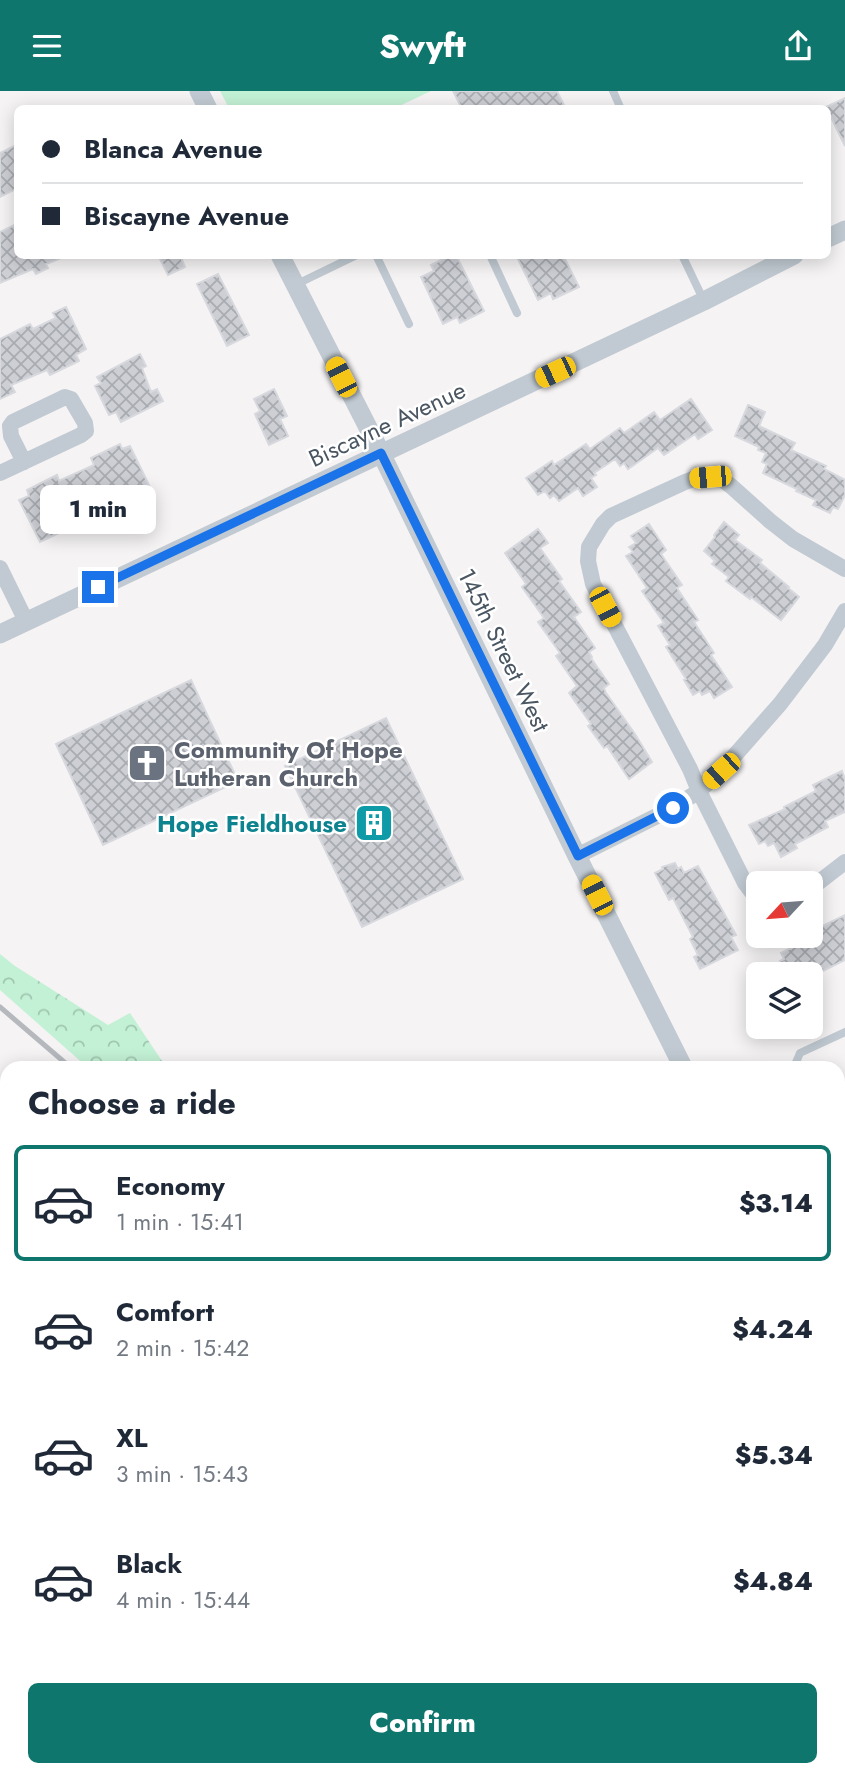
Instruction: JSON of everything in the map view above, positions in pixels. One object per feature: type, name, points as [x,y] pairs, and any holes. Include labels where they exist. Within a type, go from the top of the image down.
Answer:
[{"type":"street","name":"145th Street West","points":[[282,259],[381,453],[680,1061]]},
{"type":"street","name":"Biscayne Avenue","points":[[0,634],[705,301],[786,259]]},
{"type":"street","points":[[0,473],[24,462],[81,435],[86,431],[85,423],[71,399],[65,397],[13,422],[10,426],[11,436],[24,462]]},
{"type":"street","points":[[746,884],[684,757],[593,584],[588,561],[589,547],[595,534],[611,516],[685,482],[710,477],[723,480],[793,539],[845,569]]},
{"type":"street","points":[[0,568],[26,621]]},
{"type":"street","points":[[578,856],[673,808],[699,791],[721,771],[825,645],[845,611]]},
{"type":"street","points":[[823,879],[845,862]]},
{"type":"lane","points":[[294,285],[349,259]]},
{"type":"lane","points":[[378,259],[408,324]]},
{"type":"lane","points":[[492,259],[517,313]]},
{"type":"lane","points":[[684,259],[705,301]]},
{"type":"lane","points":[[797,1061],[800,1053],[845,1032]]},
{"type":"green space","points":[[220,91],[431,91],[401,105],[227,105]]},
{"type":"green space","points":[[0,954],[108,1025],[130,1013],[162,1061],[80,1061],[0,990]]},
{"type":"building","points":[[453,91],[557,91],[564,105],[460,105]]},
{"type":"building","points":[[845,98],[845,146],[831,117],[830,105]]},
{"type":"building","points":[[14,146],[14,190],[0,197],[0,153]]},
{"type":"building","points":[[14,225],[14,259],[58,259],[46,264],[48,268],[36,274],[33,269],[0,283],[0,232]]},
{"type":"building","points":[[160,259],[182,259],[185,267],[168,275]]},
{"type":"building","points":[[443,259],[458,259],[484,311],[460,323],[457,317],[443,324],[421,277],[434,271],[431,265]]},
{"type":"building","points":[[518,259],[565,259],[579,287],[553,299],[551,293],[538,300]]},
{"type":"building","points":[[218,274],[249,335],[227,346],[197,284]]},
{"type":"building","points":[[66,307],[86,349],[76,355],[79,361],[50,375],[47,370],[11,385],[15,392],[0,399],[0,339],[30,324],[33,329],[56,318],[53,313]]},
{"type":"building","points":[[140,354],[146,366],[142,368],[151,392],[157,389],[163,401],[121,422],[116,412],[109,415],[95,386],[101,383],[97,377]]},
{"type":"building","points":[[274,389],[287,416],[280,419],[288,436],[269,445],[255,414],[260,411],[254,399]]},
{"type":"building","points":[[691,399],[712,430],[698,439],[695,434],[664,455],[658,448],[628,469],[624,463],[620,466],[615,459],[594,473],[596,475],[591,478],[597,487],[583,496],[578,488],[559,501],[554,495],[550,498],[545,491],[538,495],[526,478],[552,461],[554,465],[586,444],[590,449],[620,428],[624,433],[654,412],[660,420]]},
{"type":"building","points":[[748,405],[765,412],[759,426],[795,443],[791,450],[826,466],[824,469],[845,480],[845,495],[838,509],[833,507],[830,513],[813,505],[816,500],[763,473],[767,464],[762,462],[766,453],[735,436]]},
{"type":"building","points":[[120,444],[122,449],[130,446],[151,489],[139,495],[137,491],[114,499],[117,506],[40,542],[19,500],[29,496],[27,490],[57,475],[59,481],[94,465],[91,458]]},
{"type":"building","points":[[724,522],[739,535],[735,540],[762,560],[760,563],[799,597],[781,620],[726,581],[729,577],[712,564],[715,561],[704,551]]},
{"type":"building","points":[[649,524],[666,550],[661,554],[682,585],[677,588],[698,620],[694,622],[732,687],[714,698],[710,691],[702,695],[700,691],[693,695],[666,647],[670,645],[658,626],[664,623],[642,591],[647,588],[626,556],[633,552],[629,547],[636,543],[631,536]]},
{"type":"building","points":[[538,529],[548,543],[540,548],[581,612],[574,617],[595,648],[589,652],[609,684],[604,688],[606,693],[652,762],[629,779],[607,746],[604,748],[588,726],[591,724],[569,693],[577,686],[556,656],[560,653],[538,622],[544,618],[522,587],[526,584],[505,553]]},
{"type":"building","name":"Community Of Hope Lutheran Church","points":[[191,680],[238,781],[103,845],[56,744]]},
{"type":"building","name":"Hope Fieldhouse","points":[[386,718],[463,879],[362,927],[285,766]]},
{"type":"building","points":[[842,771],[845,779],[845,812],[825,821],[828,827],[795,844],[797,848],[781,857],[774,843],[768,846],[765,841],[759,844],[749,825],[816,791],[813,785]]},
{"type":"building","points":[[675,863],[684,873],[698,866],[736,935],[731,937],[738,950],[700,969],[694,957],[698,955],[690,939],[693,937],[673,898],[669,900],[655,873],[663,869],[662,867]]},
{"type":"building","points":[[845,915],[845,960],[823,971],[823,962],[780,962],[784,959],[781,953],[789,949],[822,949],[823,926]]},
{"type":"railway","points":[[0,1007],[63,1061]]},
{"type":"place","name":"Community Of Hope Lutheran Church","points":[[147,763]]},
{"type":"place","name":"Hope Fieldhouse","points":[[374,823]]},
{"type":"route","points":[[98,587],[381,453],[578,856],[673,808]]}]
